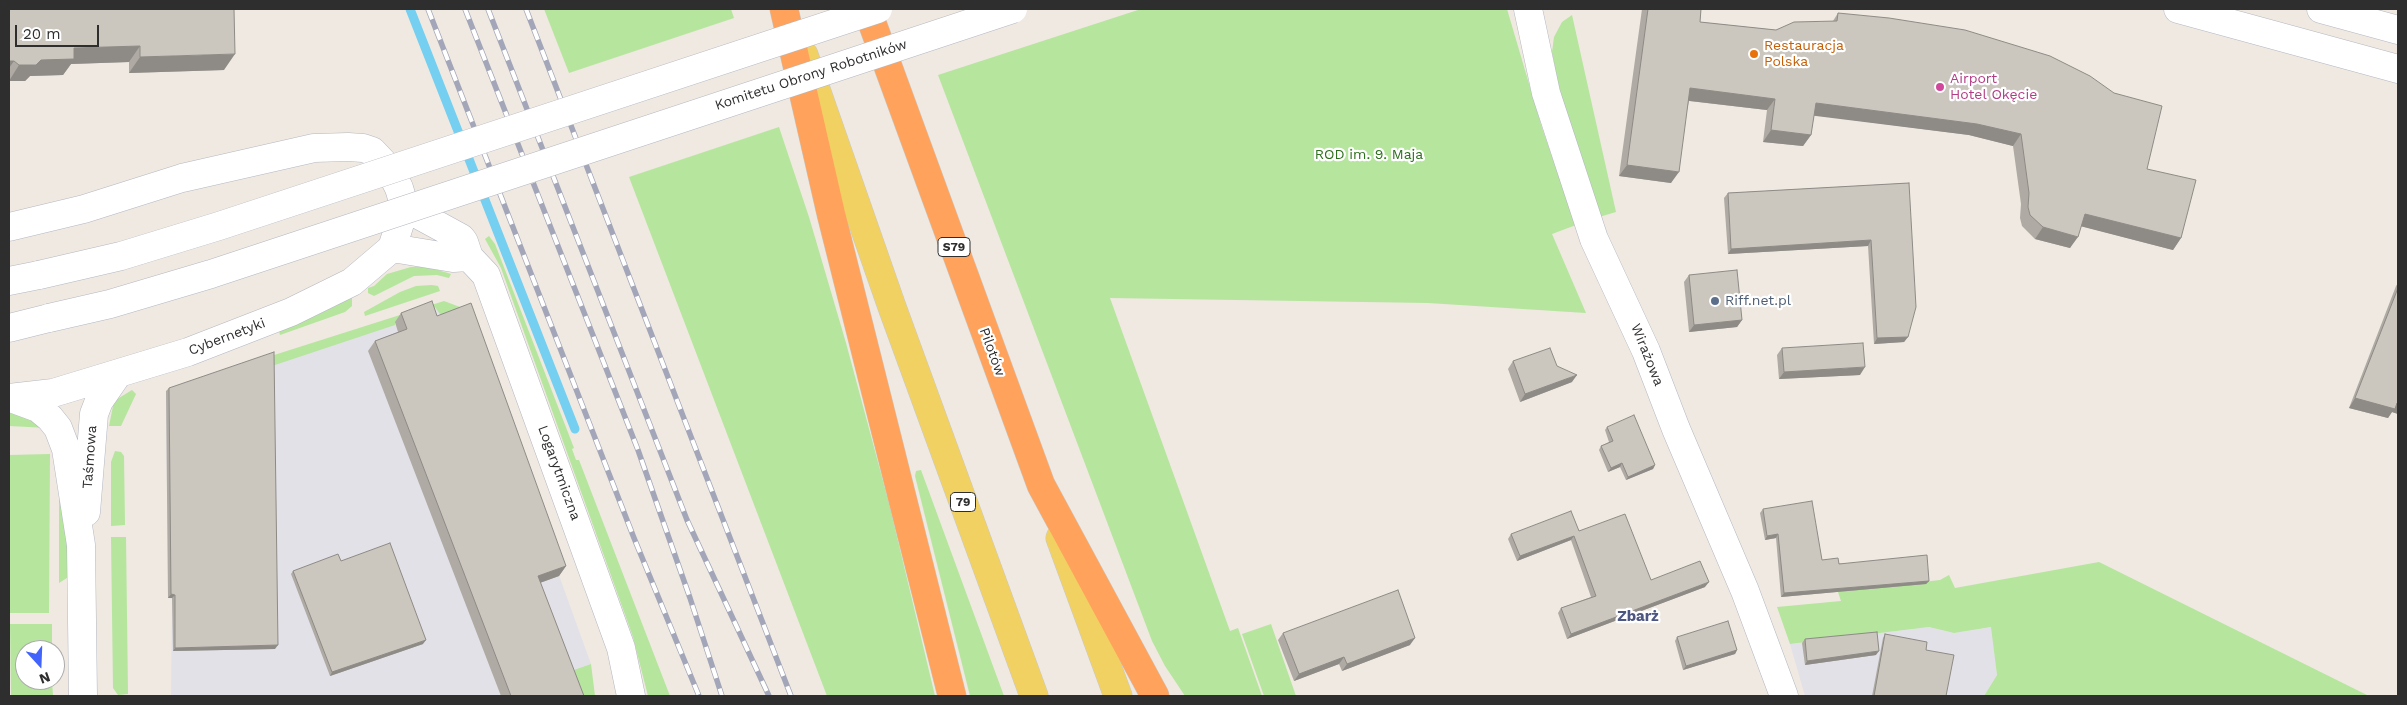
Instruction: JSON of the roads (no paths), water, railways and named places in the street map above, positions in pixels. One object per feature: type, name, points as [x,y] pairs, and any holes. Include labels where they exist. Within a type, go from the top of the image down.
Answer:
[{"type":"highway","points":[[786,9],[831,214],[952,696]]},
{"type":"highway","name":"Pilotów","points":[[867,9],[1041,485]]},
{"type":"highway","points":[[1041,485],[1155,696]]},
{"type":"main road","name":"79","points":[[786,9],[1034,696]]},
{"type":"main road","name":"Pilotów","points":[[1041,485],[1118,696]]},
{"type":"street","points":[[9,281],[121,256],[878,9]]},
{"type":"street","name":"Komitetu Obrony Robotników","points":[[9,328],[110,304],[211,274],[1013,9]]},
{"type":"street","name":"Wirażowa","points":[[1528,9],[1546,93],[1594,239],[1637,329],[1679,437],[1745,591],[1784,696]]},
{"type":"street","points":[[2178,9],[2398,69]]},
{"type":"street","points":[[2321,9],[2398,30]]},
{"type":"street","points":[[9,227],[84,209],[182,178],[257,160],[314,148],[363,148],[372,151],[390,170],[399,188],[402,211],[392,248],[453,258],[469,257]]},
{"type":"street","name":"Logarytmiczna","points":[[402,211],[417,214],[461,238],[469,257],[486,276],[621,648],[631,696]]},
{"type":"street","name":"Cybernetyki","points":[[10,398],[53,393],[117,376],[204,346],[291,312],[352,282],[392,248]]},
{"type":"street","name":"Taśmowa","points":[[81,546],[91,466],[94,414],[99,401],[117,376]]},
{"type":"street","name":"Taśmowa","points":[[10,398],[38,408],[58,428],[68,456],[81,546],[83,696]]},
{"type":"waterway","points":[[410,9],[575,429]]},
{"type":"railway","points":[[428,9],[634,538],[699,696]]},
{"type":"railway","points":[[465,9],[638,450],[722,696]]},
{"type":"railway","points":[[488,9],[687,520],[769,696]]},
{"type":"railway","points":[[526,9],[791,696]]},
{"type":"place","name":"Restauracja Polska","points":[[1754,54]]},
{"type":"place","name":"Airport Hotel Okęcie","points":[[1940,87]]},
{"type":"place","name":"Riff.net.pl","points":[[1715,301]]},
{"type":"district","name":"Zbarż","points":[[1638,617]]},
{"type":"park label","name":"ROD im. 9. Maja","points":[[1369,155]]}]
